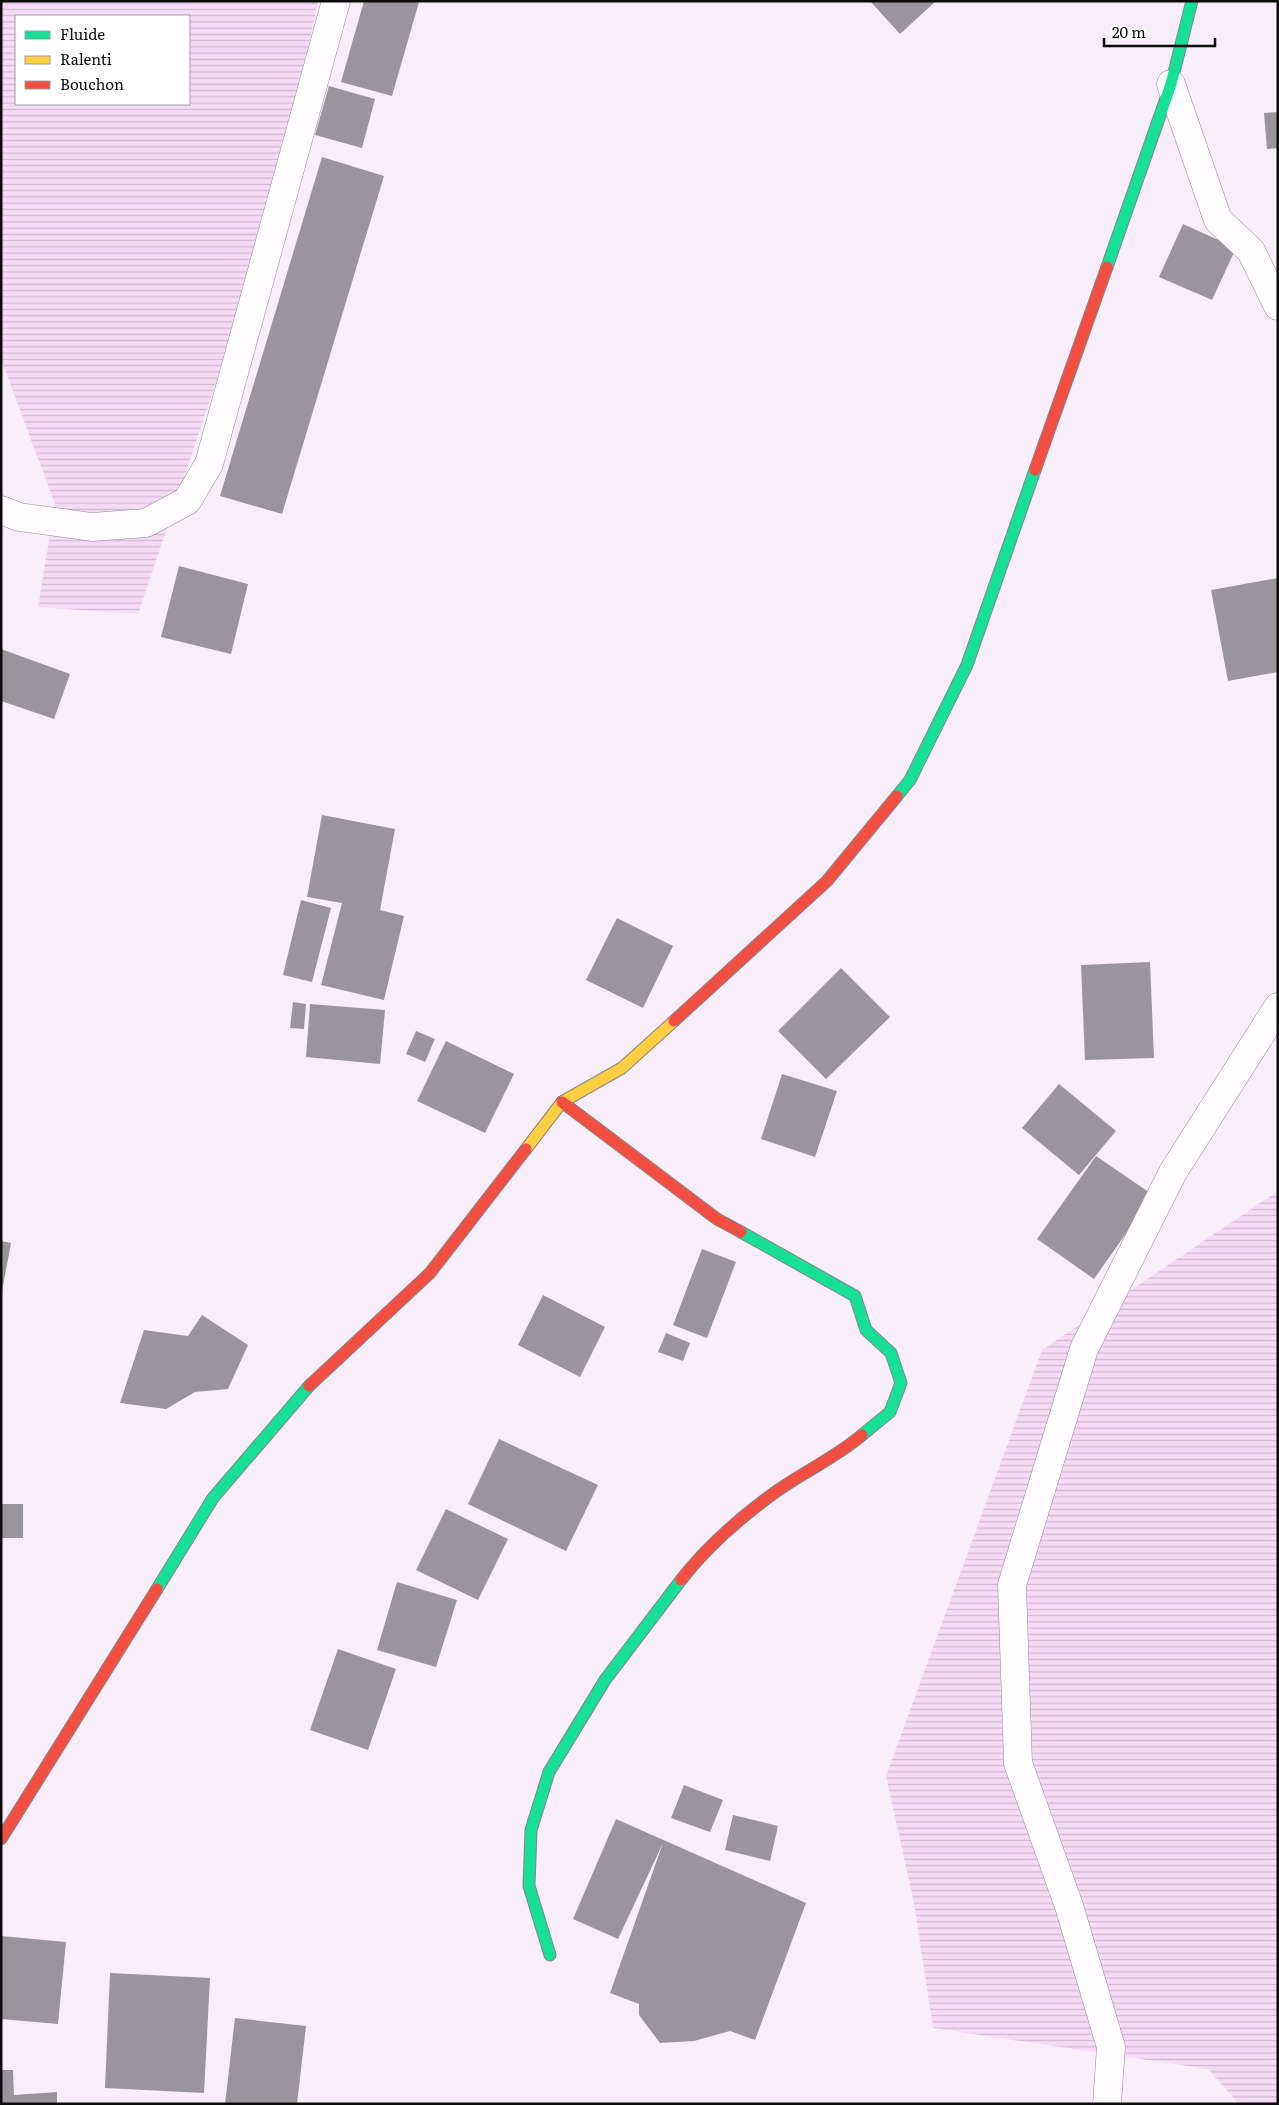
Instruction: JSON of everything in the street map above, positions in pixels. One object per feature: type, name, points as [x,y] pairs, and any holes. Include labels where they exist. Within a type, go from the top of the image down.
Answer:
[{"type":"street","points":[[1,510],[19,517],[92,527],[146,523],[187,501],[208,464],[336,1]]},
{"type":"street","points":[[1,1839],[214,1498],[309,1386],[430,1274],[562,1102],[622,1068],[827,881],[910,780],[968,665],[1172,84],[1192,1]]},
{"type":"street","points":[[1172,84],[1218,220],[1250,251],[1278,306]]},
{"type":"street","points":[[1107,2104],[1112,2047],[1070,1906],[1018,1763],[1012,1585],[1084,1349],[1173,1172],[1278,1007]]},
{"type":"street","points":[[550,1955],[529,1886],[531,1830],[549,1772],[605,1680],[698,1558],[770,1496],[846,1449],[890,1412],[901,1383],[892,1352],[866,1330],[855,1296],[717,1219],[562,1102]]},
{"type":"shaded area","points":[[1,1],[318,1],[277,201],[138,614],[38,607],[55,504],[1,359]]},
{"type":"shaded area","points":[[1278,1191],[1278,2104],[1239,2104],[1208,2069],[933,2028],[914,1903],[886,1776],[1042,1350]]},
{"type":"building","points":[[364,1],[419,2],[392,96],[341,82]]},
{"type":"building","points":[[870,1],[936,1],[900,34]]},
{"type":"building","points":[[329,86],[375,99],[362,148],[315,135]]},
{"type":"building","points":[[1278,112],[1278,148],[1267,149],[1264,113]]},
{"type":"building","points":[[322,157],[384,176],[282,514],[220,496]]},
{"type":"building","points":[[1183,224],[1236,248],[1212,300],[1159,277]]},
{"type":"building","points":[[179,566],[248,584],[231,654],[161,637]]},
{"type":"building","points":[[1278,578],[1278,672],[1228,681],[1211,590]]},
{"type":"building","points":[[1,649],[70,674],[54,719],[1,701]]},
{"type":"building","points":[[322,815],[395,829],[380,910],[404,916],[384,1000],[321,985],[342,903],[307,897]]},
{"type":"building","points":[[301,900],[331,908],[312,982],[283,975]]},
{"type":"building","points":[[617,918],[673,946],[643,1008],[586,980]]},
{"type":"building","points":[[1150,962],[1154,1058],[1085,1060],[1081,965]]},
{"type":"building","points":[[841,968],[890,1017],[826,1079],[778,1031]]},
{"type":"building","points":[[293,1002],[306,1004],[304,1029],[290,1028]]},
{"type":"building","points":[[310,1004],[385,1010],[380,1064],[306,1057]]},
{"type":"building","points":[[416,1031],[435,1039],[425,1062],[406,1054]]},
{"type":"building","points":[[446,1041],[514,1074],[485,1133],[417,1101]]},
{"type":"building","points":[[782,1074],[837,1091],[815,1157],[761,1139]]},
{"type":"building","points":[[1059,1084],[1116,1131],[1079,1175],[1022,1128]]},
{"type":"building","points":[[1096,1156],[1153,1195],[1094,1279],[1037,1239]]},
{"type":"building","points":[[1,1241],[11,1243],[2,1291],[1,1291]]},
{"type":"building","points":[[702,1249],[736,1262],[707,1338],[673,1325]]},
{"type":"building","points":[[543,1295],[605,1327],[580,1377],[518,1345]]},
{"type":"building","points":[[202,1315],[248,1345],[228,1389],[195,1392],[166,1409],[120,1403],[144,1330],[188,1336]]},
{"type":"building","points":[[666,1333],[690,1343],[683,1361],[658,1352]]},
{"type":"building","points":[[499,1439],[598,1485],[566,1551],[468,1504]]},
{"type":"building","points":[[1,1504],[23,1504],[23,1538],[1,1538]]},
{"type":"building","points":[[446,1509],[508,1539],[478,1600],[416,1570]]},
{"type":"building","points":[[397,1582],[457,1600],[436,1667],[377,1650]]},
{"type":"building","points":[[338,1649],[396,1669],[368,1750],[310,1730]]},
{"type":"building","points":[[684,1785],[723,1800],[710,1832],[671,1818]]},
{"type":"building","points":[[733,1815],[778,1826],[770,1861],[725,1850]]},
{"type":"building","points":[[616,1819],[806,1903],[755,2040],[730,2031],[694,2041],[660,2043],[639,2015],[639,2004],[610,1993],[663,1843],[618,1939],[573,1919]]},
{"type":"building","points":[[1,1936],[66,1942],[58,2024],[1,2019]]},
{"type":"building","points":[[110,1973],[210,1978],[204,2093],[105,2088]]},
{"type":"building","points":[[235,2018],[306,2026],[297,2104],[225,2104]]},
{"type":"building","points":[[1,2070],[13,2070],[14,2095],[57,2092],[57,2104],[1,2104]]},
{"type":"traffic: fast","points":[[1107,267],[1171,84],[1192,1]]},
{"type":"traffic: fast","points":[[897,796],[910,780],[967,665],[1035,470]]},
{"type":"traffic: fast","points":[[741,1232],[855,1296],[866,1330],[891,1353],[901,1383],[890,1412],[862,1435]]},
{"type":"traffic: fast","points":[[157,1589],[213,1498],[309,1386]]},
{"type":"traffic: fast","points":[[550,1955],[529,1886],[531,1830],[549,1772],[605,1680],[681,1580]]},
{"type":"traffic: slow","points":[[526,1149],[562,1102],[622,1068],[674,1021]]},
{"type":"traffic: jam","points":[[1035,470],[1107,267]]},
{"type":"traffic: jam","points":[[674,1021],[827,881],[897,796]]},
{"type":"traffic: jam","points":[[562,1102],[717,1219],[741,1232]]},
{"type":"traffic: jam","points":[[309,1386],[430,1273],[526,1149]]},
{"type":"traffic: jam","points":[[681,1580],[711,1546],[758,1505],[781,1488],[840,1452],[862,1435]]},
{"type":"traffic: jam","points":[[1,1839],[157,1589]]}]
